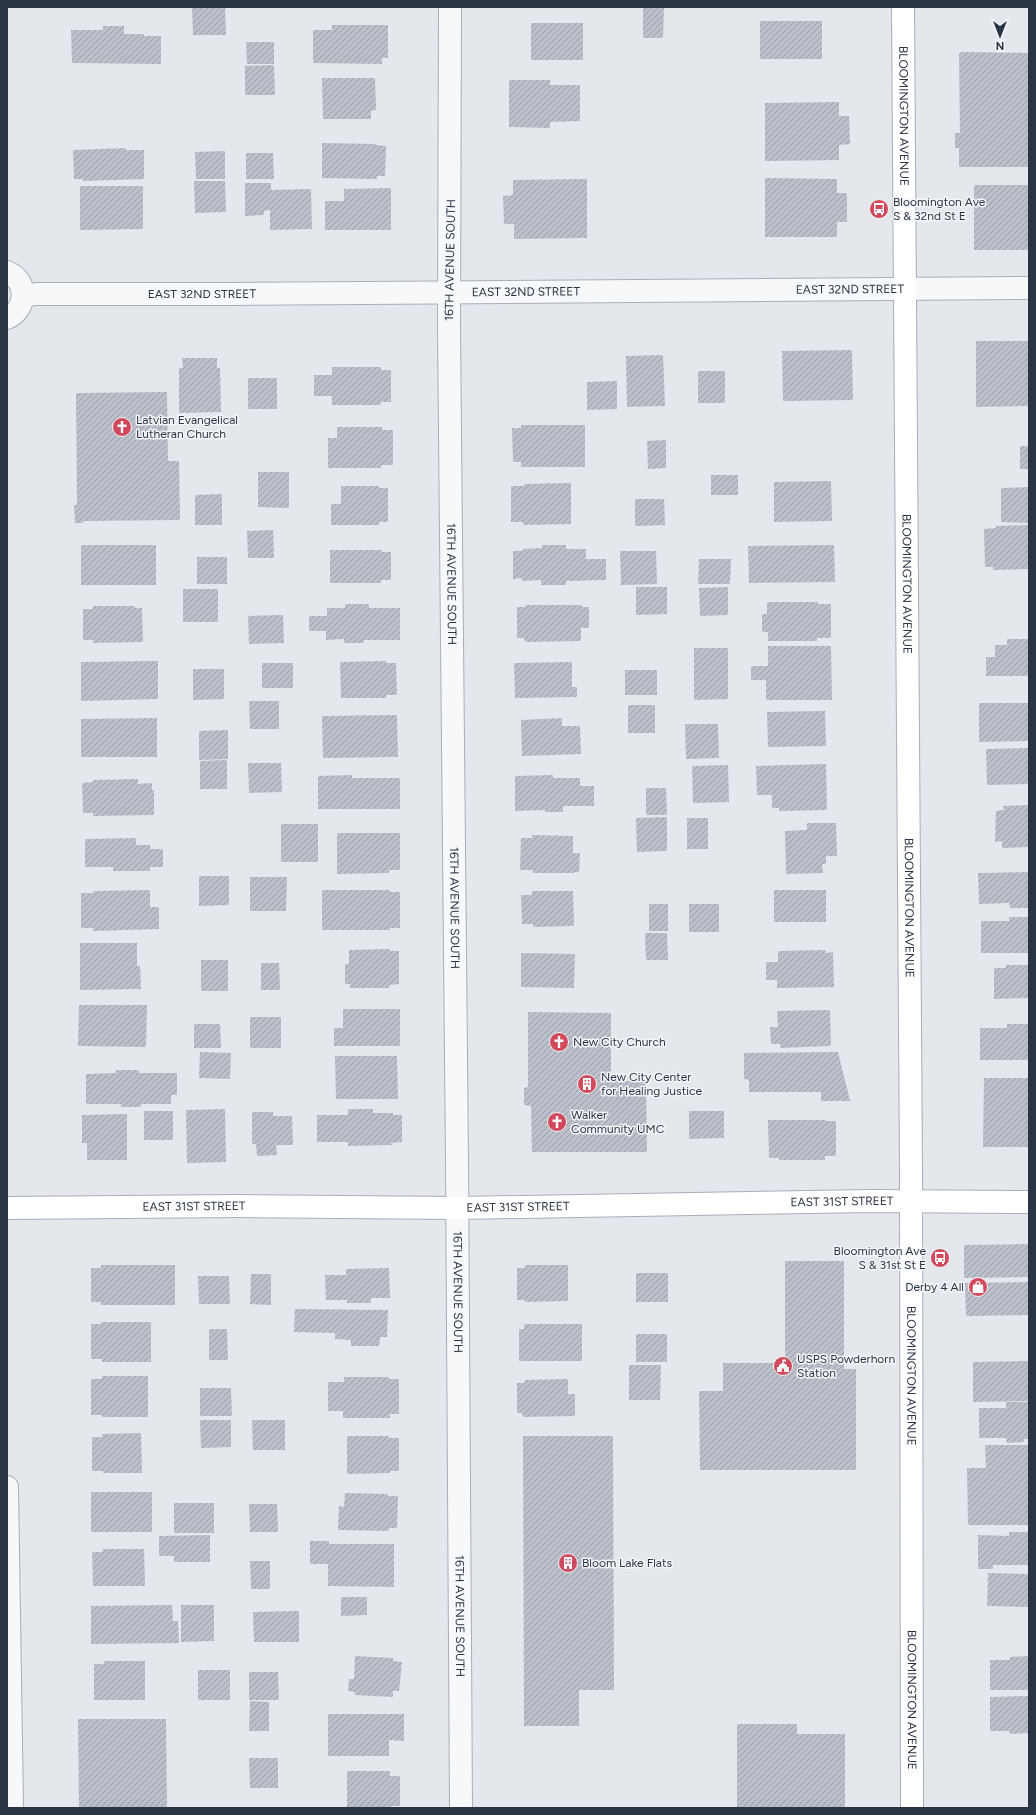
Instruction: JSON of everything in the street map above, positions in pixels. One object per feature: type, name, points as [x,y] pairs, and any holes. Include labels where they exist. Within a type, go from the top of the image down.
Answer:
[{"type":"street","name":"16TH AVENUE SOUTH","points":[[450,7],[449,327],[458,1208],[461,1808]]},
{"type":"street","name":"BLOOMINGTON AVENUE","points":[[903,7],[912,1808]]},
{"type":"street","points":[[7,272],[14,276],[20,283],[23,296],[18,310],[7,318]]},
{"type":"street","name":"EAST 32ND STREET","points":[[23,296],[36,294],[1029,288]]},
{"type":"street","name":"EAST 31ST STREET","points":[[7,1208],[236,1206],[458,1208],[872,1201],[1029,1202]]},
{"type":"street","points":[[7,1487],[12,1808]]},
{"type":"building","points":[[225,7],[226,35],[193,35],[192,8]]},
{"type":"building","points":[[643,7],[664,7],[663,38],[643,38]]},
{"type":"building","points":[[760,21],[822,21],[822,59],[760,59]]},
{"type":"building","points":[[531,23],[583,23],[583,60],[531,60]]},
{"type":"building","points":[[332,25],[388,25],[388,58],[382,58],[382,64],[313,63],[313,30],[332,30]]},
{"type":"building","points":[[103,26],[124,26],[124,34],[161,36],[161,64],[72,63],[71,30],[103,30]]},
{"type":"building","points":[[246,42],[274,42],[274,64],[247,64]]},
{"type":"building","points":[[962,52],[1029,53],[1029,167],[959,167],[959,148],[955,148],[955,133],[960,133],[959,54]]},
{"type":"building","points":[[274,65],[275,95],[245,95],[245,66]]},
{"type":"building","points":[[322,78],[375,78],[376,110],[371,111],[371,119],[323,119]]},
{"type":"building","points":[[509,80],[550,80],[550,85],[580,85],[580,121],[550,122],[550,128],[509,127]]},
{"type":"building","points":[[839,102],[839,116],[849,116],[850,144],[839,145],[839,160],[765,161],[765,103]]},
{"type":"building","points":[[322,143],[376,144],[386,146],[385,176],[377,176],[377,179],[322,178]]},
{"type":"building","points":[[126,148],[126,150],[144,150],[144,179],[83,181],[83,179],[74,179],[73,150]]},
{"type":"building","points":[[225,151],[225,179],[196,179],[195,152]]},
{"type":"building","points":[[246,153],[273,153],[274,179],[246,179]]},
{"type":"building","points":[[765,178],[837,179],[837,193],[847,193],[847,222],[837,222],[837,237],[765,237]]},
{"type":"building","points":[[587,179],[587,238],[514,239],[514,224],[504,224],[503,196],[513,195],[513,180]]},
{"type":"building","points":[[194,181],[225,181],[226,212],[195,213]]},
{"type":"building","points":[[245,183],[271,183],[271,190],[311,189],[312,229],[270,230],[270,210],[264,211],[264,215],[245,216]]},
{"type":"building","points":[[974,185],[1029,185],[1029,250],[974,250]]},
{"type":"building","points":[[80,186],[143,186],[143,229],[80,230]]},
{"type":"building","points":[[391,188],[391,230],[325,230],[325,201],[344,201],[344,189]]},
{"type":"building","points":[[976,341],[1029,341],[1029,406],[976,407]]},
{"type":"building","points":[[852,350],[853,400],[783,401],[782,351]]},
{"type":"building","points":[[663,355],[665,406],[627,407],[626,356]]},
{"type":"building","points":[[182,358],[217,358],[217,368],[220,368],[221,412],[179,413],[179,368],[183,368]]},
{"type":"building","points":[[332,367],[381,367],[381,370],[391,370],[391,402],[381,402],[381,405],[332,405],[332,396],[314,396],[314,375],[332,375]]},
{"type":"building","points":[[698,371],[725,371],[725,403],[698,403]]},
{"type":"building","points":[[248,378],[277,378],[277,409],[248,409]]},
{"type":"building","points":[[617,381],[617,409],[587,410],[587,382]]},
{"type":"building","name":"Latvian Evangelical Lutheran Church","points":[[167,392],[168,461],[179,461],[180,520],[83,521],[83,523],[75,523],[74,505],[77,505],[76,393]]},
{"type":"building","points":[[521,425],[585,425],[585,467],[521,467],[521,462],[513,462],[512,428],[521,428]]},
{"type":"building","points":[[337,427],[382,427],[382,430],[393,430],[393,465],[381,465],[381,468],[328,468],[328,438],[337,438]]},
{"type":"building","points":[[666,440],[666,468],[648,469],[647,441]]},
{"type":"building","points":[[1020,446],[1029,446],[1029,469],[1020,469]]},
{"type":"building","points":[[258,472],[289,472],[289,508],[258,507]]},
{"type":"building","points":[[711,475],[738,475],[738,495],[711,495]]},
{"type":"building","points":[[831,481],[832,521],[774,522],[774,482]]},
{"type":"building","points":[[571,483],[571,524],[523,525],[523,522],[511,522],[511,486],[524,486],[524,484]]},
{"type":"building","points":[[341,486],[379,486],[379,488],[388,488],[388,522],[379,522],[379,525],[331,525],[331,504],[341,504]]},
{"type":"building","points":[[1029,487],[1029,523],[1001,522],[1001,488]]},
{"type":"building","points":[[222,494],[222,525],[195,525],[195,495]]},
{"type":"building","points":[[635,499],[664,499],[665,525],[635,526]]},
{"type":"building","points":[[1029,525],[1029,569],[993,570],[993,567],[985,567],[984,529],[996,528],[996,526]]},
{"type":"building","points":[[273,530],[274,558],[248,558],[247,531]]},
{"type":"building","points":[[81,545],[156,545],[156,585],[81,585]]},
{"type":"building","points":[[542,545],[566,545],[566,549],[586,549],[586,559],[606,559],[606,580],[566,581],[566,585],[541,585],[541,580],[522,581],[522,578],[513,579],[513,551],[542,548]]},
{"type":"building","points":[[834,545],[835,582],[749,583],[748,546]]},
{"type":"building","points":[[330,550],[382,550],[382,552],[391,552],[391,580],[381,580],[381,583],[330,583]]},
{"type":"building","points":[[620,551],[656,551],[657,584],[621,585]]},
{"type":"building","points":[[197,557],[227,557],[227,584],[197,584]]},
{"type":"building","points":[[699,559],[731,559],[730,584],[698,584]]},
{"type":"building","points":[[636,587],[667,587],[667,614],[636,615]]},
{"type":"building","points":[[728,587],[728,615],[700,616],[699,588]]},
{"type":"building","points":[[183,589],[218,589],[218,622],[183,622]]},
{"type":"building","points":[[767,602],[818,602],[818,604],[831,604],[831,638],[817,638],[817,641],[768,641],[768,632],[762,632],[762,614],[767,614]]},
{"type":"building","points":[[345,604],[369,604],[369,608],[400,608],[400,640],[364,640],[364,643],[344,643],[344,639],[326,640],[326,631],[309,631],[309,616],[327,616],[327,608],[345,608]]},
{"type":"building","points":[[526,605],[582,605],[582,607],[589,607],[589,628],[581,628],[581,641],[525,642],[524,638],[517,638],[517,607],[526,607]]},
{"type":"building","points":[[93,606],[135,606],[135,608],[142,608],[143,642],[93,643],[93,640],[83,640],[83,609],[93,609]]},
{"type":"building","points":[[283,615],[284,643],[249,644],[248,616]]},
{"type":"building","points":[[1007,639],[1029,639],[1029,676],[986,676],[986,657],[995,657],[995,645],[1007,645]]},
{"type":"building","points":[[768,646],[831,646],[832,700],[766,700],[766,680],[751,680],[751,666],[768,666]]},
{"type":"building","points":[[694,648],[728,648],[728,699],[694,700]]},
{"type":"building","points":[[158,661],[158,699],[81,701],[81,662]]},
{"type":"building","points":[[386,661],[386,663],[396,663],[397,695],[386,695],[386,698],[341,698],[340,662]]},
{"type":"building","points":[[572,662],[572,687],[577,687],[577,697],[515,698],[514,663]]},
{"type":"building","points":[[262,663],[293,663],[293,688],[262,688]]},
{"type":"building","points":[[193,669],[224,669],[224,699],[193,700]]},
{"type":"building","points":[[625,670],[657,670],[657,695],[625,695]]},
{"type":"building","points":[[249,701],[279,701],[279,729],[250,729]]},
{"type":"building","points":[[979,703],[1029,703],[1029,741],[979,742]]},
{"type":"building","points":[[628,705],[655,705],[655,733],[628,733]]},
{"type":"building","points":[[825,711],[826,746],[768,747],[767,712]]},
{"type":"building","points":[[397,715],[398,757],[323,758],[322,716]]},
{"type":"building","points":[[157,718],[157,757],[81,757],[81,719]]},
{"type":"building","points":[[562,718],[562,726],[580,726],[581,754],[522,756],[521,720]]},
{"type":"building","points":[[685,724],[718,724],[719,758],[686,759]]},
{"type":"building","points":[[228,730],[228,759],[199,760],[199,731]]},
{"type":"building","points":[[1029,748],[1029,784],[987,785],[986,749]]},
{"type":"building","points":[[227,760],[227,789],[200,789],[200,761]]},
{"type":"building","points":[[248,763],[281,763],[282,792],[249,793]]},
{"type":"building","points":[[826,764],[827,810],[779,811],[779,808],[772,808],[772,795],[757,795],[756,766]]},
{"type":"building","points":[[728,765],[729,802],[693,803],[692,766]]},
{"type":"building","points":[[352,775],[352,778],[400,778],[400,809],[318,809],[318,776]]},
{"type":"building","points":[[553,775],[553,778],[580,778],[580,786],[594,786],[594,806],[563,806],[563,812],[545,812],[545,810],[515,811],[515,776]]},
{"type":"building","points":[[138,779],[138,784],[152,783],[152,790],[154,790],[154,815],[93,816],[93,813],[83,813],[82,783],[93,782],[93,780]]},
{"type":"building","points":[[646,788],[666,788],[667,815],[646,815]]},
{"type":"building","points":[[1029,805],[1029,847],[1002,848],[1002,841],[995,842],[996,811],[1004,810],[1003,806]]},
{"type":"building","points":[[667,817],[667,851],[637,852],[636,818]]},
{"type":"building","points":[[687,818],[708,818],[708,849],[687,849]]},
{"type":"building","points":[[807,823],[836,823],[837,856],[826,856],[826,864],[822,864],[823,873],[786,874],[785,831],[807,830]]},
{"type":"building","points":[[281,824],[318,824],[318,862],[281,862]]},
{"type":"building","points":[[337,833],[400,833],[400,870],[389,870],[389,873],[337,874]]},
{"type":"building","points":[[532,835],[573,836],[573,853],[580,853],[579,872],[533,873],[533,870],[520,870],[521,838],[532,838]]},
{"type":"building","points":[[136,838],[136,845],[150,845],[150,849],[163,849],[163,867],[150,867],[150,871],[113,871],[113,867],[85,867],[85,839]]},
{"type":"building","points":[[1029,872],[1029,908],[1010,908],[1009,903],[979,904],[978,873]]},
{"type":"building","points":[[199,876],[229,876],[229,905],[199,906]]},
{"type":"building","points":[[250,877],[287,877],[286,911],[250,911]]},
{"type":"building","points":[[150,890],[150,907],[159,907],[159,929],[93,931],[93,928],[81,928],[81,893],[93,893],[93,891]]},
{"type":"building","points":[[322,890],[390,890],[390,892],[400,892],[400,928],[390,928],[390,930],[322,930]]},
{"type":"building","points":[[774,890],[826,890],[826,922],[774,922]]},
{"type":"building","points":[[532,891],[573,891],[574,926],[533,927],[533,924],[522,924],[521,895],[532,895]]},
{"type":"building","points":[[649,904],[668,904],[668,931],[649,931]]},
{"type":"building","points":[[689,904],[719,904],[719,932],[689,932]]},
{"type":"building","points":[[1009,917],[1029,917],[1029,953],[981,953],[981,921],[1009,921]]},
{"type":"building","points":[[645,933],[667,933],[668,960],[646,960]]},
{"type":"building","points":[[80,943],[137,943],[137,966],[140,966],[141,989],[80,990]]},
{"type":"building","points":[[390,949],[390,951],[399,951],[399,984],[389,985],[389,988],[350,988],[350,984],[345,984],[345,964],[349,964],[349,950]]},
{"type":"building","points":[[825,950],[826,953],[833,952],[834,987],[777,988],[777,980],[766,980],[766,962],[778,962],[778,951]]},
{"type":"building","points":[[521,953],[575,954],[574,988],[521,987]]},
{"type":"building","points":[[201,960],[228,960],[228,991],[201,991]]},
{"type":"building","points":[[261,963],[279,963],[280,990],[261,990]]},
{"type":"building","points":[[1006,965],[1029,965],[1029,998],[994,999],[994,968],[1006,968]]},
{"type":"building","points":[[79,1005],[147,1005],[146,1047],[78,1046]]},
{"type":"building","points":[[343,1009],[400,1009],[400,1046],[334,1046],[334,1028],[343,1028]]},
{"type":"building","points":[[830,1010],[831,1046],[780,1048],[780,1044],[771,1044],[770,1027],[778,1027],[777,1011]]},
{"type":"building","name":"New City Center for Healing Justice","points":[[528,1012],[611,1013],[611,1081],[646,1081],[647,1152],[532,1152],[531,1106],[524,1105],[524,1088],[528,1087]]},
{"type":"building","points":[[250,1017],[281,1017],[281,1048],[250,1048]]},
{"type":"building","points":[[194,1024],[220,1024],[221,1048],[194,1048]]},
{"type":"building","points":[[1007,1024],[1029,1024],[1029,1060],[980,1060],[980,1028],[1007,1028]]},
{"type":"building","points":[[200,1052],[231,1053],[230,1079],[199,1078]]},
{"type":"building","points":[[838,1052],[850,1101],[821,1101],[821,1092],[749,1092],[749,1080],[744,1079],[744,1053]]},
{"type":"building","points":[[335,1056],[397,1056],[398,1099],[336,1099]]},
{"type":"building","points":[[116,1070],[139,1070],[139,1073],[177,1073],[177,1095],[171,1095],[171,1104],[141,1104],[141,1107],[121,1107],[121,1104],[86,1104],[86,1074],[116,1073]]},
{"type":"building","points":[[984,1078],[1029,1078],[1029,1147],[983,1147]]},
{"type":"building","points":[[225,1109],[226,1162],[187,1163],[186,1110]]},
{"type":"building","points":[[348,1109],[373,1109],[373,1113],[393,1113],[393,1115],[402,1115],[402,1142],[391,1143],[392,1145],[348,1146],[348,1142],[317,1142],[317,1115],[348,1115]]},
{"type":"building","points":[[144,1111],[173,1111],[173,1140],[144,1140]]},
{"type":"building","points":[[689,1111],[724,1111],[724,1138],[689,1139]]},
{"type":"building","points":[[252,1112],[273,1112],[273,1116],[292,1116],[293,1145],[276,1145],[277,1155],[257,1156],[256,1144],[252,1144]]},
{"type":"building","points":[[127,1114],[127,1160],[87,1160],[87,1143],[82,1143],[82,1115]]},
{"type":"building","points":[[768,1120],[836,1121],[836,1156],[825,1156],[825,1160],[779,1160],[779,1158],[769,1158]]},
{"type":"building","points":[[1029,1244],[1029,1277],[964,1278],[964,1245]]},
{"type":"building","name":"USPS Powderhorn Station","points":[[785,1261],[844,1261],[844,1369],[856,1369],[856,1470],[700,1470],[699,1391],[723,1391],[723,1363],[785,1363]]},
{"type":"building","points":[[101,1265],[175,1265],[175,1305],[101,1305],[101,1302],[91,1302],[91,1268],[101,1268]]},
{"type":"building","points":[[525,1265],[568,1265],[568,1301],[525,1302],[525,1300],[517,1300],[517,1268],[525,1268]]},
{"type":"building","points":[[389,1268],[390,1298],[371,1298],[371,1303],[347,1303],[347,1300],[326,1300],[325,1275],[346,1275],[346,1269]]},
{"type":"building","points":[[636,1273],[668,1273],[668,1302],[636,1302]]},
{"type":"building","points":[[251,1274],[271,1274],[271,1305],[250,1304]]},
{"type":"building","points":[[198,1276],[229,1276],[230,1304],[199,1304]]},
{"type":"building","points":[[1029,1282],[1029,1315],[966,1316],[965,1283]]},
{"type":"building","points":[[295,1309],[388,1310],[387,1337],[380,1337],[379,1346],[351,1346],[351,1340],[335,1339],[335,1333],[294,1332]]},
{"type":"building","points":[[101,1322],[151,1322],[151,1362],[102,1362],[102,1359],[91,1359],[91,1324],[101,1324]]},
{"type":"building","points":[[524,1324],[582,1324],[582,1361],[519,1361],[519,1329],[524,1329]]},
{"type":"building","points":[[209,1329],[227,1329],[228,1360],[209,1360]]},
{"type":"building","points":[[636,1334],[667,1334],[667,1362],[636,1362]]},
{"type":"building","points":[[1029,1361],[1029,1401],[973,1402],[973,1362]]},
{"type":"building","points":[[629,1365],[661,1365],[660,1400],[629,1400]]},
{"type":"building","points":[[102,1376],[148,1376],[148,1417],[102,1417],[102,1415],[91,1415],[91,1379],[102,1379]]},
{"type":"building","points":[[344,1377],[389,1377],[389,1379],[399,1379],[399,1414],[390,1414],[390,1418],[343,1418],[343,1411],[328,1411],[328,1382],[344,1382]]},
{"type":"building","points":[[568,1379],[568,1394],[575,1394],[575,1416],[523,1417],[522,1413],[517,1413],[517,1383],[525,1383],[525,1380]]},
{"type":"building","points":[[200,1388],[231,1388],[232,1416],[200,1416]]},
{"type":"building","points":[[1006,1402],[1029,1402],[1029,1439],[1024,1439],[1024,1442],[1007,1443],[1006,1438],[979,1438],[979,1408],[1006,1408]]},
{"type":"building","points":[[200,1420],[231,1420],[231,1447],[201,1448]]},
{"type":"building","points":[[252,1420],[285,1420],[285,1450],[253,1450]]},
{"type":"building","points":[[141,1433],[142,1473],[103,1473],[103,1471],[92,1471],[92,1437],[102,1437],[102,1434]]},
{"type":"building","points":[[347,1436],[389,1436],[389,1438],[399,1438],[399,1471],[390,1471],[390,1473],[347,1474]]},
{"type":"building","name":"Bloom Lake Flats","points":[[523,1436],[613,1436],[614,1690],[579,1690],[579,1726],[524,1726]]},
{"type":"building","points":[[985,1445],[1029,1445],[1029,1525],[968,1525],[967,1468],[986,1468]]},
{"type":"building","points":[[91,1492],[152,1492],[152,1532],[91,1532]]},
{"type":"building","points":[[345,1493],[388,1494],[388,1496],[398,1496],[397,1528],[389,1528],[389,1531],[338,1530],[339,1506],[344,1507]]},
{"type":"building","points":[[174,1503],[214,1503],[214,1533],[174,1533]]},
{"type":"building","points":[[249,1504],[277,1504],[278,1532],[250,1532]]},
{"type":"building","points":[[1009,1532],[1029,1532],[1029,1565],[993,1565],[993,1569],[978,1569],[978,1535],[1009,1536]]},
{"type":"building","points":[[210,1535],[210,1562],[174,1562],[174,1556],[159,1556],[159,1536]]},
{"type":"building","points":[[310,1541],[329,1541],[329,1544],[394,1544],[394,1587],[328,1586],[328,1564],[310,1564]]},
{"type":"building","points":[[102,1549],[144,1549],[145,1586],[93,1586],[92,1552],[103,1552]]},
{"type":"building","points":[[250,1561],[270,1561],[270,1589],[251,1589]]},
{"type":"building","points":[[988,1573],[1029,1574],[1029,1607],[987,1606]]},
{"type":"building","points":[[341,1597],[367,1597],[367,1615],[341,1616]]},
{"type":"building","points":[[172,1605],[173,1621],[178,1621],[179,1643],[91,1644],[91,1606]]},
{"type":"building","points":[[181,1605],[214,1605],[214,1641],[181,1642]]},
{"type":"building","points":[[299,1611],[299,1642],[254,1642],[253,1612]]},
{"type":"building","points":[[355,1656],[393,1658],[393,1661],[402,1662],[399,1691],[393,1691],[393,1697],[355,1695],[355,1692],[348,1691],[349,1679],[354,1679]]},
{"type":"building","points":[[1029,1656],[1029,1690],[990,1690],[990,1660],[1010,1660],[1010,1657]]},
{"type":"building","points":[[104,1661],[145,1661],[145,1700],[94,1700],[94,1664],[104,1664]]},
{"type":"building","points":[[198,1670],[230,1670],[230,1700],[198,1700]]},
{"type":"building","points":[[249,1672],[278,1672],[279,1700],[249,1700]]},
{"type":"building","points":[[1029,1696],[1029,1733],[1010,1734],[1009,1731],[990,1731],[990,1697]]},
{"type":"building","points":[[250,1701],[269,1702],[269,1731],[249,1731]]},
{"type":"building","points":[[328,1714],[404,1714],[404,1741],[389,1740],[389,1756],[328,1756]]},
{"type":"building","points":[[78,1719],[166,1719],[167,1808],[79,1808]]},
{"type":"building","points":[[737,1724],[797,1724],[797,1734],[845,1734],[845,1808],[737,1808]]},
{"type":"building","points":[[249,1758],[278,1758],[278,1788],[250,1788]]},
{"type":"building","points":[[347,1771],[390,1771],[390,1776],[400,1776],[400,1806],[391,1806],[391,1808],[347,1808]]},
{"type":"place","name":"Bloomington Ave S & 32nd St E","points":[[879,209]]},
{"type":"place","name":"Latvian Evangelical Lutheran Church","points":[[122,427]]},
{"type":"place","name":"New City Church","points":[[559,1042]]},
{"type":"place","name":"New City Center for Healing Justice","points":[[587,1084]]},
{"type":"place","name":"Walker Community UMC","points":[[557,1122]]},
{"type":"place","name":"Bloomington Ave S & 31st St E","points":[[940,1258]]},
{"type":"place","name":"Derby 4 All","points":[[978,1287]]},
{"type":"place","name":"USPS Powderhorn Station","points":[[783,1366]]},
{"type":"place","name":"Bloom Lake Flats","points":[[568,1563]]}]
